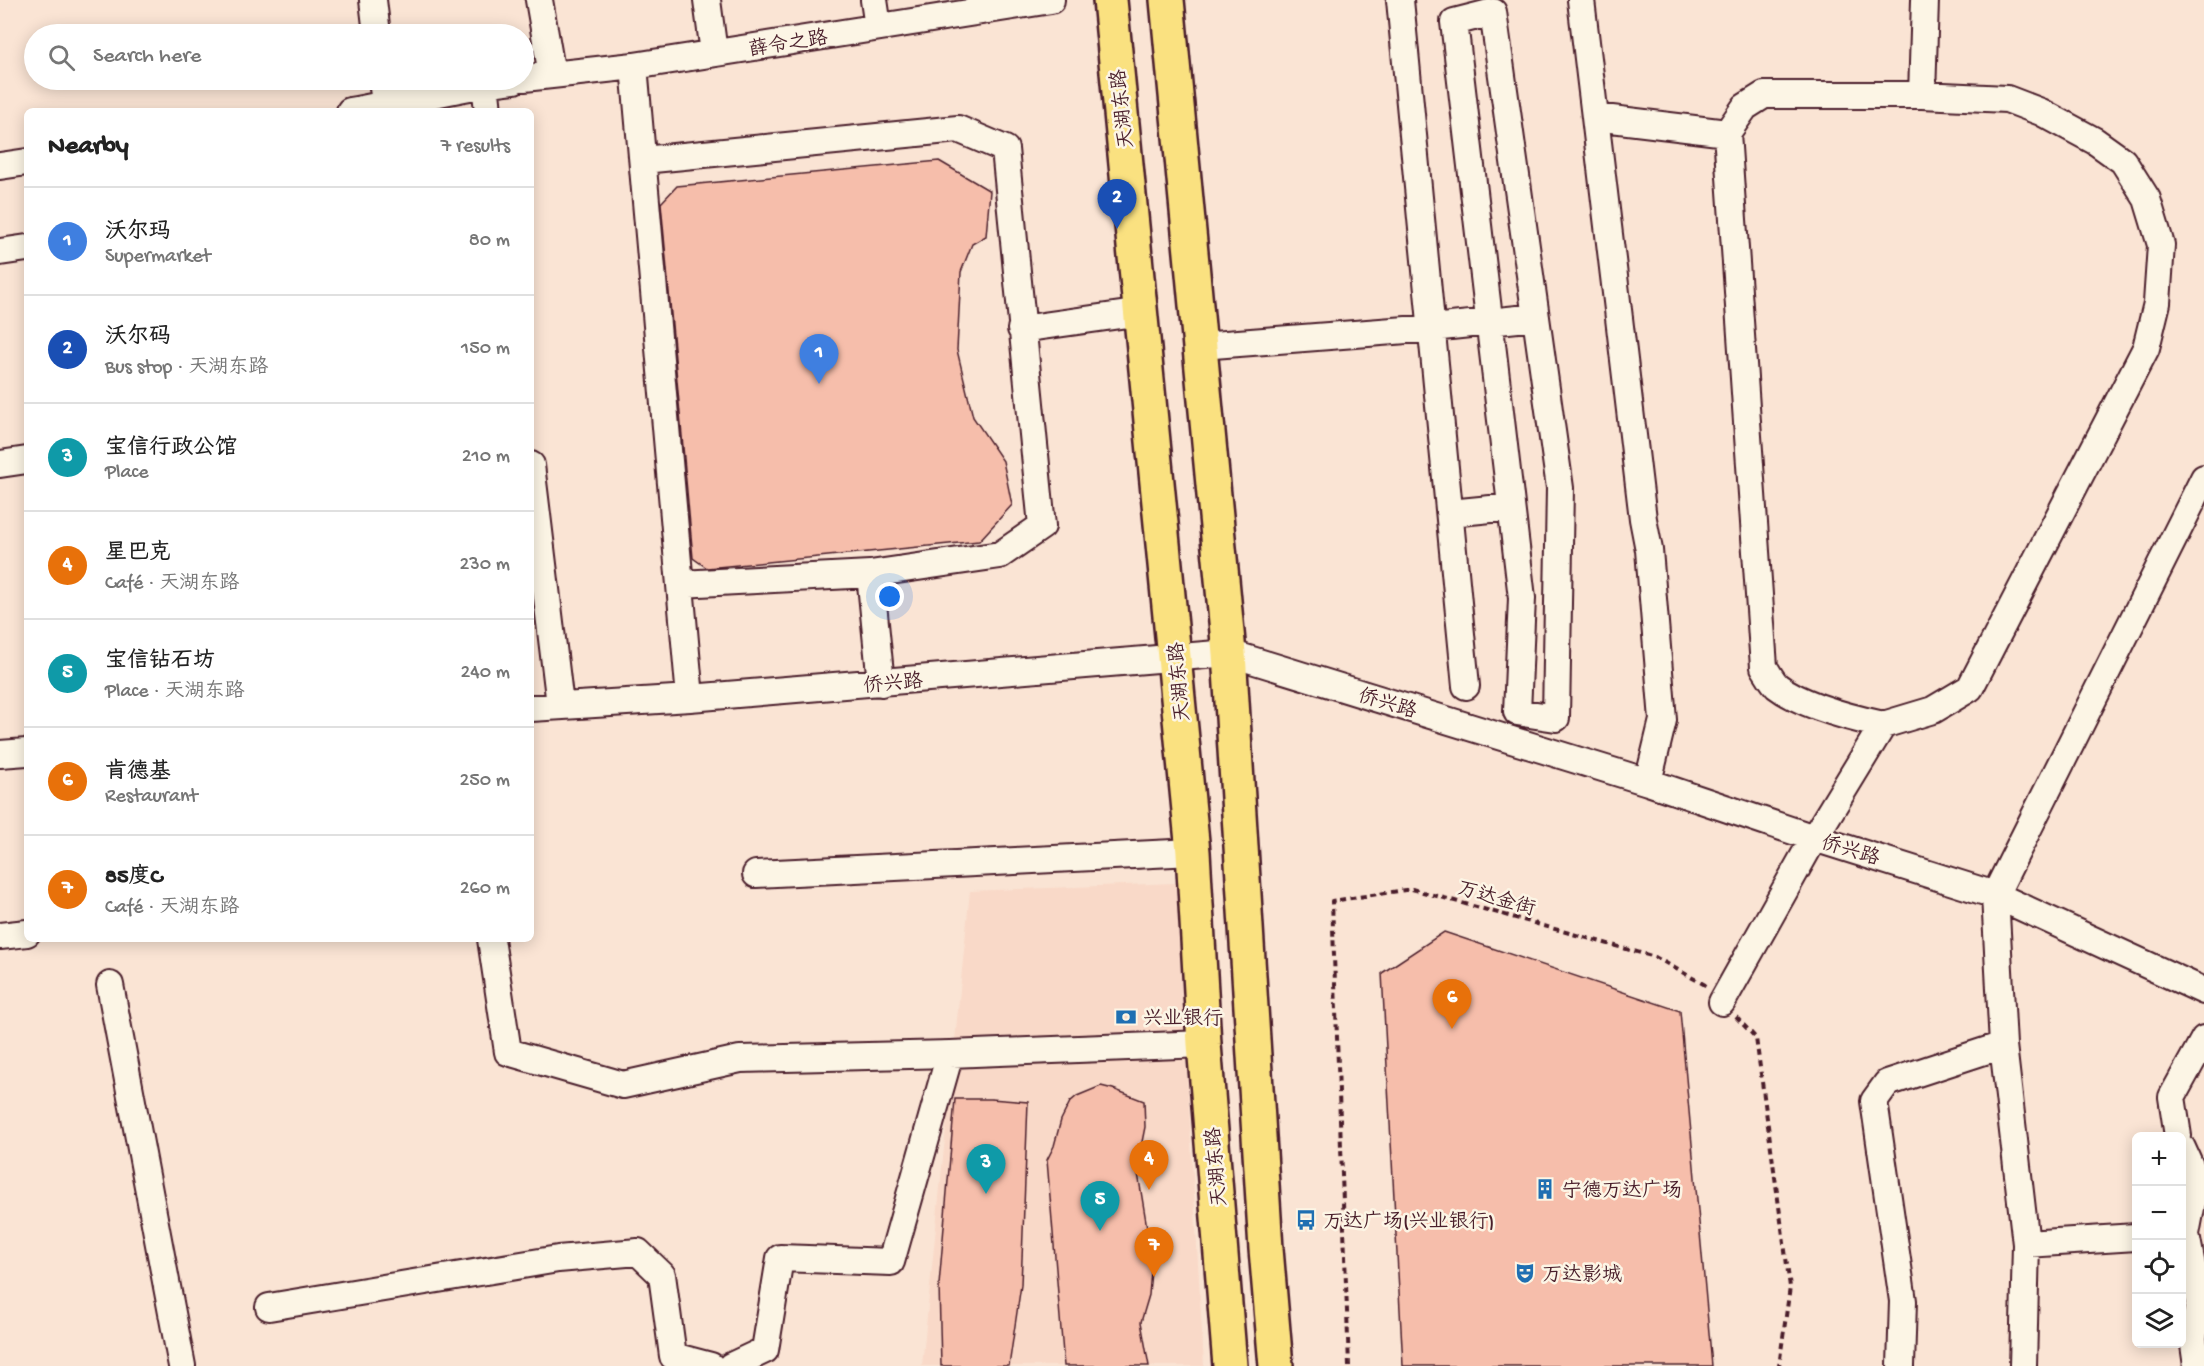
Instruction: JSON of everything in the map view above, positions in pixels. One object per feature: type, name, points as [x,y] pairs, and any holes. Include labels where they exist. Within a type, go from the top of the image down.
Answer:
[{"type":"main road","name":"天湖东路","points":[[1110,0],[1176,658],[1193,852],[1204,1044],[1230,1366]]},
{"type":"main road","points":[[1167,0],[1229,653],[1266,1249],[1276,1366]]},
{"type":"street","points":[[373,0],[376,24]]},
{"type":"street","points":[[539,0],[552,75]]},
{"type":"street","points":[[707,0],[714,53]]},
{"type":"street","points":[[874,0],[878,27]]},
{"type":"street","name":"薛令之路","points":[[534,77],[634,66],[1051,0]]},
{"type":"street","points":[[1400,0],[1466,686]]},
{"type":"street","points":[[1581,0],[1643,519],[1649,550],[1663,720],[1648,782]]},
{"type":"street","points":[[1922,95],[1925,0]]},
{"type":"street","points":[[1493,12],[1536,317],[1560,488],[1556,718],[1517,712],[1522,598],[1454,22],[1493,12]]},
{"type":"street","points":[[634,66],[690,698]]},
{"type":"street","points":[[383,90],[386,108],[457,90]]},
{"type":"street","points":[[485,90],[488,108]]},
{"type":"street","points":[[1764,95],[1922,95],[2007,99],[2041,112],[2095,141],[2123,161],[2148,199],[2160,245],[2157,303],[2146,348],[1970,688],[1933,710],[1883,725],[1830,711],[1789,694],[1775,684],[1764,667],[1727,134],[1745,107],[1764,95]]},
{"type":"street","points":[[1595,117],[1727,134]]},
{"type":"street","points":[[643,160],[958,129],[1005,149],[1042,526],[1000,555],[870,574],[680,584]]},
{"type":"street","points":[[0,166],[24,162]]},
{"type":"street","points":[[0,252],[24,248]]},
{"type":"street","points":[[1021,329],[1142,312]]},
{"type":"street","points":[[1200,346],[1432,328],[1536,317]]},
{"type":"street","points":[[0,464],[24,460]]},
{"type":"street","points":[[2023,1366],[2026,1244],[2003,1045],[1995,895],[2204,477]]},
{"type":"street","points":[[534,490],[560,705]]},
{"type":"street","points":[[1450,513],[1511,507]]},
{"type":"street","points":[[870,574],[881,683]]},
{"type":"street","name":"侨兴路","points":[[534,708],[881,683],[1229,653],[1648,782],[1814,838],[1995,895],[2204,991]]},
{"type":"street","points":[[1722,1002],[1814,838],[1883,725]]},
{"type":"street","points":[[0,754],[24,752]]},
{"type":"street","points":[[756,874],[1193,852]]},
{"type":"street","points":[[0,936],[24,933]]},
{"type":"street","points":[[491,942],[508,1052],[623,1085],[740,1059],[1204,1044]]},
{"type":"street","points":[[110,985],[182,1366]]},
{"type":"street","points":[[2177,1132],[2172,1097],[2204,1039]]},
{"type":"street","points":[[1900,1366],[1903,1301],[1874,1101],[1887,1083],[2003,1045]]},
{"type":"street","points":[[731,1366],[765,1350],[780,1258],[891,1262],[950,1054]]},
{"type":"street","points":[[2186,1158],[2191,1168],[2193,1197],[2186,1226]]},
{"type":"street","points":[[2026,1244],[2132,1237]]},
{"type":"street","points":[[2185,1240],[2199,1303],[2193,1338],[2197,1366]]},
{"type":"street","points":[[269,1307],[558,1259],[638,1252],[662,1275],[673,1356],[711,1366]]},
{"type":"path","name":"万达金街","points":[[1349,1366],[1332,901],[1412,889],[1655,957],[1707,986],[1756,1038],[1790,1287],[1779,1366]]},
{"type":"shaded area","points":[[1176,883],[1204,1366],[922,1366],[970,891]]},
{"type":"building","points":[[939,161],[990,191],[986,236],[972,244],[961,272],[957,350],[973,417],[1003,461],[1012,505],[979,541],[707,568],[693,558],[661,203],[677,186]]},
{"type":"building","name":"宁德万达广场","points":[[1444,932],[1680,1011],[1712,1366],[1403,1366],[1382,973]]},
{"type":"building","points":[[1101,1086],[1144,1101],[1145,1127],[1137,1167],[1152,1258],[1149,1295],[1141,1322],[1149,1366],[1064,1366],[1047,1160],[1070,1102],[1077,1096]]},
{"type":"building","points":[[955,1099],[1028,1102],[1021,1285],[1009,1366],[941,1366],[939,1285]]},
{"type":"place","name":"沃尔码","points":[[1117,229]]},
{"type":"place","name":"沃尔玛","points":[[819,384]]},
{"type":"place","name":"兴业银行","points":[[1126,1017]]},
{"type":"place","name":"肯德基","points":[[1452,1029]]},
{"type":"place","name":"宁德万达广场","points":[[1545,1189]]},
{"type":"place","name":"星巴克","points":[[1149,1190]]},
{"type":"place","name":"宝信行政公馆","points":[[986,1194]]},
{"type":"place","name":"万达广场(兴业银行)","points":[[1306,1220]]},
{"type":"place","name":"宝信钻石坊","points":[[1100,1231]]},
{"type":"place","name":"万达影城","points":[[1525,1273]]},
{"type":"place","name":"85度C","points":[[1154,1277]]}]
